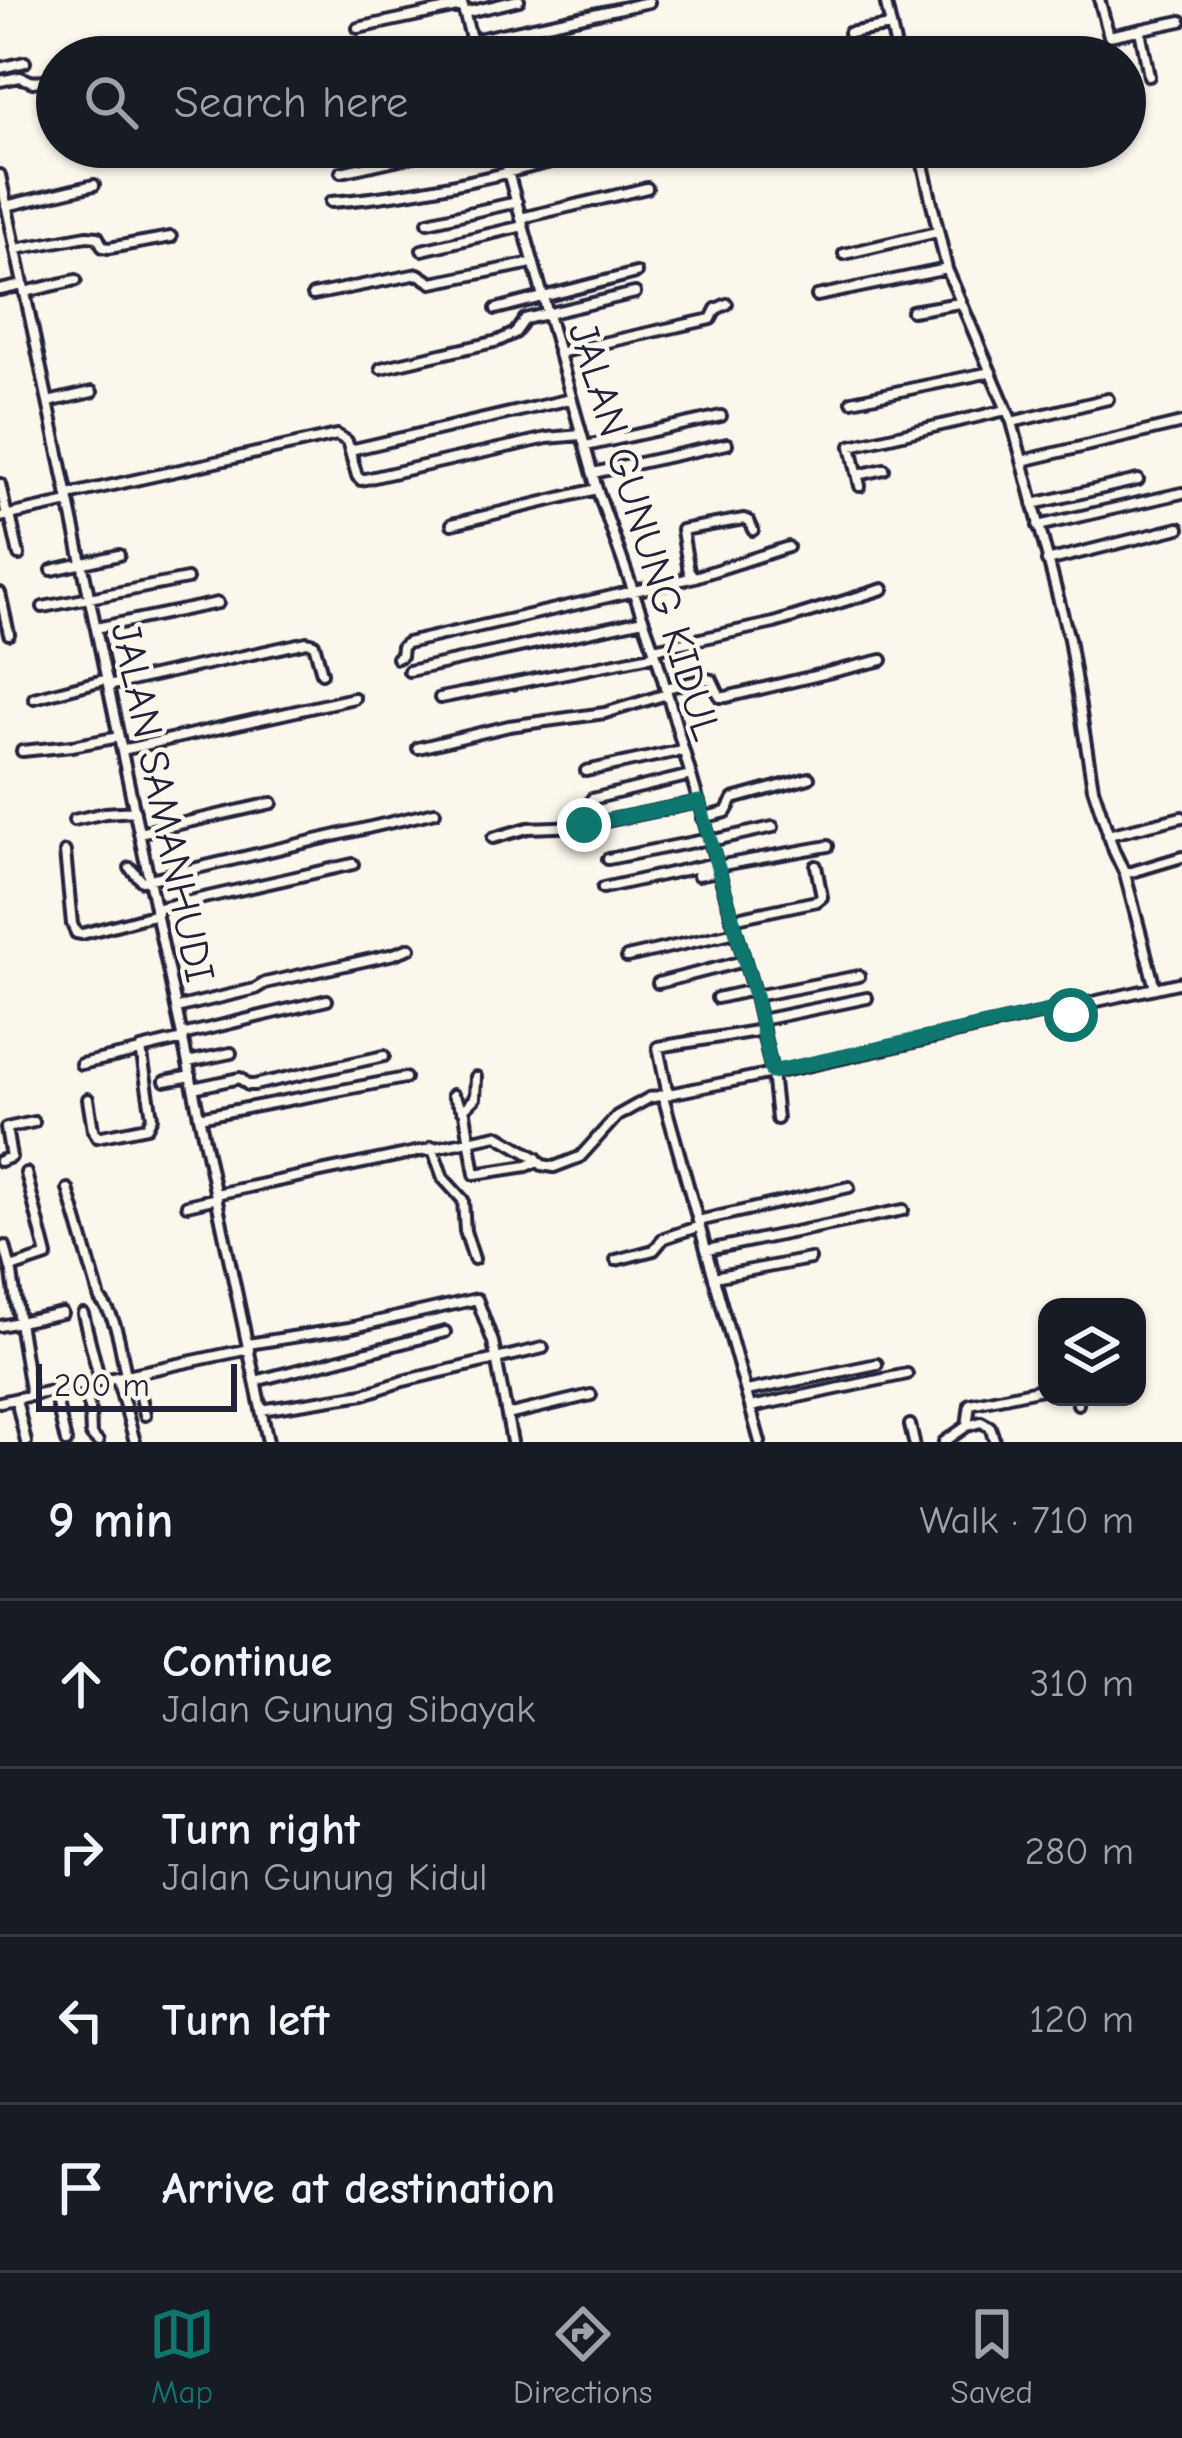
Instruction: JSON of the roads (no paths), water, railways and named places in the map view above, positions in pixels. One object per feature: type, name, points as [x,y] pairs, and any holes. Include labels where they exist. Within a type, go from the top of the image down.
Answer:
[{"type":"street","points":[[358,28],[462,6],[519,0]]},
{"type":"street","points":[[886,0],[892,36]]},
{"type":"street","points":[[1103,1],[1109,36],[1181,21]]},
{"type":"street","points":[[499,36],[649,2]]},
{"type":"street","points":[[462,6],[471,36]]},
{"type":"street","points":[[849,33],[891,26]]},
{"type":"street","points":[[1140,29],[1141,36]]},
{"type":"street","points":[[1146,60],[1149,76]]},
{"type":"street","points":[[0,68],[25,62]]},
{"type":"street","points":[[0,81],[20,77],[36,81]]},
{"type":"street","points":[[341,172],[359,168]]},
{"type":"street","name":"JALAN GUNUNG KIDUL","points":[[507,168],[592,473],[655,652],[754,993],[777,1119]]},
{"type":"street","points":[[332,202],[524,168]]},
{"type":"street","points":[[924,168],[947,268],[1012,422],[1072,654],[1093,788],[1125,874],[1155,988]]},
{"type":"street","name":"JALAN SAMANHUDI","points":[[1,182],[268,1442]]},
{"type":"street","points":[[6,206],[94,185]]},
{"type":"street","points":[[422,250],[647,188]]},
{"type":"street","points":[[428,222],[517,202]]},
{"type":"street","points":[[844,254],[938,232]]},
{"type":"street","points":[[0,258],[87,236],[98,237],[107,248],[171,237]]},
{"type":"street","points":[[314,295],[418,274],[432,283],[532,262]]},
{"type":"street","points":[[818,296],[947,268]]},
{"type":"street","points":[[496,309],[636,273]]},
{"type":"street","points":[[0,290],[76,280]]},
{"type":"street","points":[[381,368],[498,341],[515,333],[525,319],[634,292]]},
{"type":"street","points":[[558,352],[705,321],[727,304]]},
{"type":"street","points":[[912,311],[960,304]]},
{"type":"street","points":[[852,401],[991,372]]},
{"type":"street","points":[[48,402],[92,392]]},
{"type":"street","points":[[1012,422],[1108,398]]},
{"type":"street","points":[[350,450],[571,399]]},
{"type":"street","points":[[884,469],[859,481],[851,446],[1006,410]]},
{"type":"street","points":[[586,446],[721,416]]},
{"type":"street","points":[[1022,461],[1182,423]]},
{"type":"street","points":[[6,516],[333,436],[344,437],[357,476],[366,480],[547,438],[581,435]]},
{"type":"street","points":[[592,473],[727,444]]},
{"type":"street","points":[[1033,504],[1138,480]]},
{"type":"street","points":[[0,484],[19,555]]},
{"type":"street","points":[[452,524],[597,489]]},
{"type":"street","points":[[1038,526],[1182,493]]},
{"type":"street","points":[[695,577],[689,572],[682,530],[744,519],[753,530]]},
{"type":"street","points":[[1048,561],[1179,528]]},
{"type":"street","points":[[397,658],[407,643],[695,577],[788,547]]},
{"type":"street","points":[[52,570],[119,555]]},
{"type":"street","points":[[43,607],[187,578]]},
{"type":"street","points":[[440,698],[774,623],[883,589]]},
{"type":"street","points":[[0,592],[9,634]]},
{"type":"street","points":[[96,628],[218,603]]},
{"type":"street","points":[[409,671],[643,620]]},
{"type":"street","points":[[34,698],[307,642],[314,644],[322,673]]},
{"type":"street","points":[[418,748],[509,726],[605,713],[707,679],[720,697],[726,697],[882,660]]},
{"type":"street","points":[[122,750],[353,698]]},
{"type":"street","points":[[22,751],[119,737]]},
{"type":"street","points":[[586,771],[683,750]]},
{"type":"street","points":[[592,799],[691,775]]},
{"type":"street","points":[[702,818],[726,812],[733,799],[809,778]]},
{"type":"street","points":[[493,838],[528,828],[582,826],[699,802]]},
{"type":"street","points":[[140,833],[272,803]]},
{"type":"street","points":[[74,820],[135,811]]},
{"type":"street","points":[[130,868],[140,880],[149,879],[435,812]]},
{"type":"street","points":[[1108,835],[1182,817]]},
{"type":"street","points":[[608,859],[773,827]]},
{"type":"street","points":[[603,888],[828,846]]},
{"type":"street","points":[[65,852],[70,911],[76,933],[82,934],[353,864]]},
{"type":"street","points":[[1125,874],[1182,857]]},
{"type":"street","points":[[731,919],[817,901],[822,897],[816,866]]},
{"type":"street","points":[[698,875],[717,867]]},
{"type":"street","points":[[627,957],[736,932]]},
{"type":"street","points":[[176,1008],[410,948]]},
{"type":"street","points":[[658,983],[744,961]]},
{"type":"street","points":[[717,998],[859,976]]},
{"type":"street","points":[[187,1204],[468,1139],[501,1136],[548,1167],[566,1164],[580,1157],[625,1110],[640,1101],[1182,982]]},
{"type":"street","points":[[760,1442],[665,1096],[657,1048],[867,998]]},
{"type":"street","points":[[81,1064],[327,1000]]},
{"type":"street","points":[[1055,1010],[1062,1016],[1075,1016],[1081,1028]]},
{"type":"street","points":[[88,1100],[98,1137],[151,1124],[141,1051]]},
{"type":"street","points":[[188,1062],[231,1053]]},
{"type":"street","points":[[193,1088],[240,1078],[248,1085],[261,1084],[384,1056]]},
{"type":"street","points":[[165,1081],[191,1076]]},
{"type":"street","points":[[464,1109],[477,1094],[476,1077]]},
{"type":"street","points":[[200,1117],[404,1078]]},
{"type":"street","points":[[453,1095],[464,1109],[475,1174],[527,1166],[536,1158]]},
{"type":"street","points":[[0,1161],[11,1157],[6,1128],[34,1122]]},
{"type":"street","points":[[432,1147],[443,1178],[463,1200],[465,1231],[474,1259]]},
{"type":"street","points":[[11,1268],[47,1256],[26,1173]]},
{"type":"street","points":[[616,1260],[654,1250],[664,1238],[699,1223],[849,1187]]},
{"type":"street","points":[[68,1189],[100,1299],[115,1324],[135,1442]]},
{"type":"street","points":[[707,1250],[903,1210]]},
{"type":"street","points":[[5,1246],[31,1396]]},
{"type":"street","points":[[714,1277],[810,1259]]},
{"type":"street","points":[[0,1402],[477,1300],[490,1333],[512,1442]]},
{"type":"street","points":[[0,1326],[62,1313]]},
{"type":"street","points":[[83,1314],[100,1381]]},
{"type":"street","points":[[255,1381],[445,1332]]},
{"type":"street","points":[[262,1410],[364,1394],[543,1348]]},
{"type":"street","points":[[747,1391],[877,1364]]},
{"type":"street","points":[[751,1407],[907,1374]]},
{"type":"street","points":[[126,1376],[145,1415]]},
{"type":"street","points":[[84,1385],[91,1435],[98,1442]]},
{"type":"street","points":[[967,1426],[970,1404],[1038,1390]]},
{"type":"street","points":[[54,1391],[67,1442]]},
{"type":"street","points":[[507,1415],[591,1394]]},
{"type":"street","points":[[16,1399],[26,1442]]},
{"type":"street","points":[[944,1442],[967,1426],[986,1423],[995,1442]]},
{"type":"street","points":[[910,1426],[914,1442]]}]
